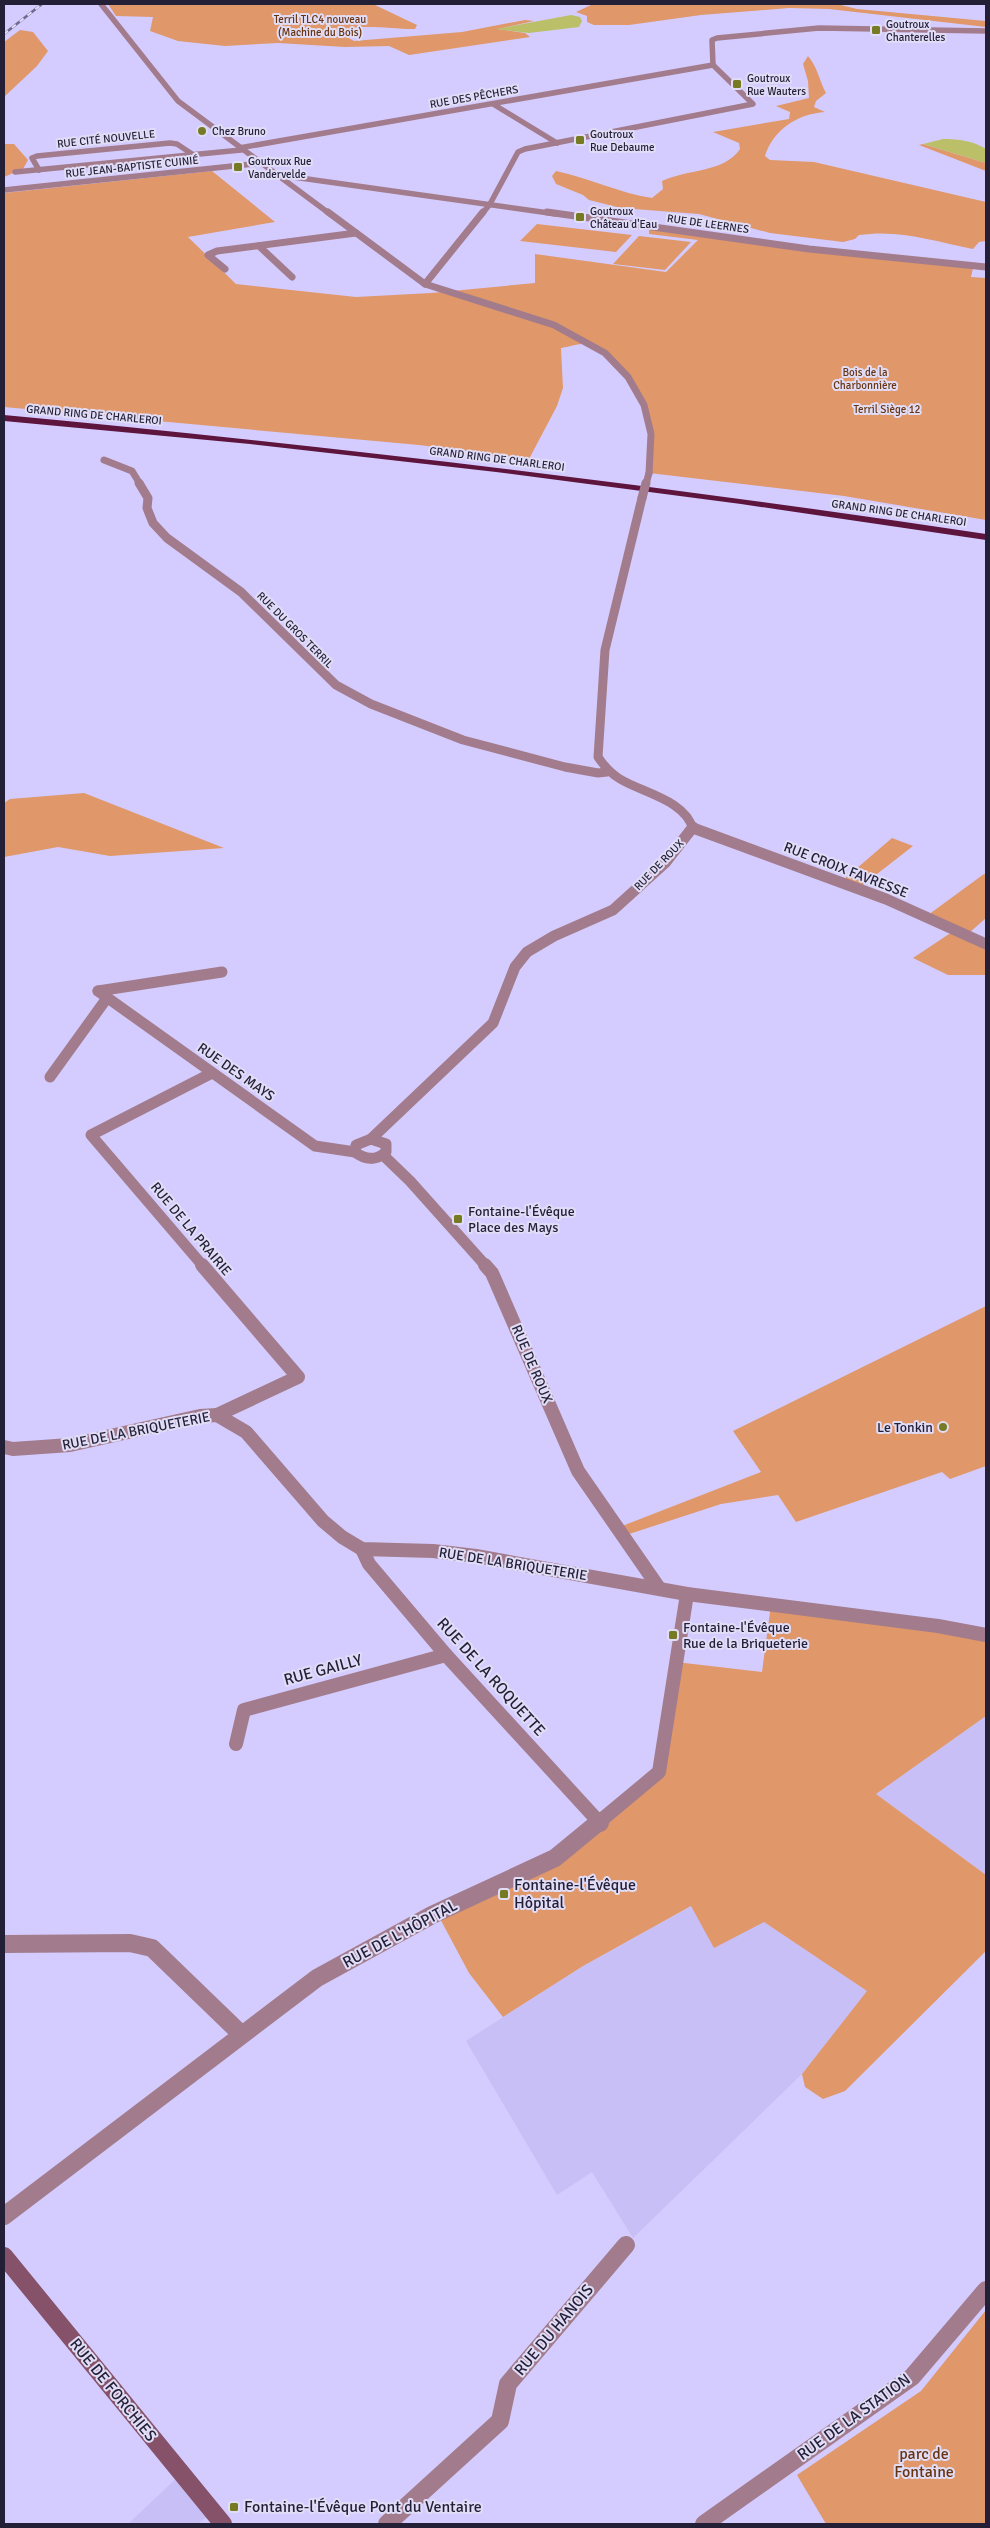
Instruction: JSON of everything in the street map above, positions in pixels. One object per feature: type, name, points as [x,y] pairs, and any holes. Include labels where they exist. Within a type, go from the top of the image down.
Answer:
[{"type":"highway","name":"GRAND RING DE CHARLEROI","points":[[4,413],[447,458],[711,491],[986,530]]},
{"type":"highway","name":"GRAND RING DE CHARLEROI","points":[[4,418],[443,463],[708,497],[986,537]]},
{"type":"main road","name":"RUE DE FORCHIES","points":[[4,2256],[223,2524]]},
{"type":"street","points":[[101,4],[178,100],[240,149],[279,175],[425,284],[554,325],[605,353],[628,377],[644,405],[651,434],[649,473],[605,650],[597,748],[598,757],[607,772]]},
{"type":"street","points":[[425,284],[490,204],[518,152],[753,104],[713,65],[712,40],[716,38],[819,28],[986,31]]},
{"type":"street","name":"RUE DES PÊCHERS","points":[[240,149],[713,65]]},
{"type":"street","points":[[493,104],[557,143]]},
{"type":"street","name":"RUE CITÉ NOUVELLE","points":[[39,170],[32,158],[47,155],[170,143],[177,144],[192,154]]},
{"type":"street","name":"RUE CITÉ NOUVELLE","points":[[15,172],[240,149]]},
{"type":"street","points":[[114,162],[124,178]]},
{"type":"street","name":"RUE JEAN-BAPTISTE CUINIÉ","points":[[4,190],[262,163]]},
{"type":"street","name":"RUE DE LEERNES","points":[[279,175],[809,249],[986,267]]},
{"type":"street","points":[[225,269],[208,255],[217,251],[356,233]]},
{"type":"street","points":[[258,246],[292,277]]},
{"type":"street","name":"RUE DU GROS TERRIL","points":[[104,460],[132,471],[148,498],[147,508],[153,523],[167,538],[241,592],[336,685],[370,704],[472,742],[565,767],[598,773],[607,772]]},
{"type":"street","name":"RUE DE ROUX","points":[[356,1152],[355,1149],[360,1142],[371,1139],[493,1023],[500,1011],[516,964],[528,951],[606,915],[623,903],[671,854],[693,828],[687,816],[675,807],[636,789],[607,772]]},
{"type":"street","name":"RUE CROIX FAVRESSE","points":[[693,828],[886,898],[986,944]]},
{"type":"street","points":[[50,1077],[107,998],[98,991],[222,972]]},
{"type":"street","name":"RUE DES MAYS","points":[[107,998],[315,1146],[356,1152],[364,1158],[383,1155]]},
{"type":"street","name":"RUE DE LA PRAIRIE","points":[[212,1073],[91,1135],[298,1377],[218,1415]]},
{"type":"street","name":"RUE DE ROUX","points":[[371,1139],[386,1144],[386,1152],[383,1155],[410,1181],[492,1273],[578,1471],[659,1588]]},
{"type":"street","name":"RUE DE LA BRIQUETERIE","points":[[4,1447],[13,1449],[70,1445],[200,1416],[218,1415],[246,1432],[323,1521],[362,1550],[433,1551],[476,1556],[687,1594],[938,1626],[986,1635]]},
{"type":"street","name":"RUE DE LA ROQUETTE","points":[[362,1550],[369,1564],[446,1655],[600,1823]]},
{"type":"street","name":"RUE DE L'HÔPITAL","points":[[4,2216],[317,1978],[432,1915],[555,1858],[660,1772],[687,1594]]},
{"type":"street","name":"RUE GAILLY","points":[[236,1744],[244,1710],[446,1655]]},
{"type":"street","points":[[4,1944],[130,1943],[152,1948],[241,2034]]},
{"type":"street","name":"RUE DU HANOIS","points":[[387,2524],[500,2420],[508,2384],[626,2245]]},
{"type":"street","name":"RUE DE LA STATION","points":[[704,2524],[912,2377],[986,2290]]},
{"type":"shaded area","points":[[571,15],[580,17],[582,21],[579,27],[529,33],[496,29]]},
{"type":"shaded area","points":[[943,139],[966,141],[986,149],[986,163],[923,144]]},
{"type":"shaded area","points":[[986,1716],[986,1875],[876,1794]]},
{"type":"shaded area","points":[[692,1906],[764,1922],[867,1991],[802,2074],[633,2238],[592,2172],[557,2195],[466,2041],[583,1966]]},
{"type":"shaded area","points":[[181,2474],[213,2513],[197,2524],[128,2524]]},
{"type":"green space","name":"Terril TLC4 nouveau (Machine du Bois)","points":[[108,4],[378,4],[375,5],[417,25],[415,29],[364,27],[340,33],[354,41],[462,32],[525,20],[534,21],[498,29],[525,33],[530,37],[409,55],[389,46],[345,47],[278,43],[225,46],[178,41],[150,31],[153,17],[116,16]]},
{"type":"green space","points":[[593,4],[837,4],[857,9],[986,21],[986,27],[829,9],[789,8],[701,15],[629,25],[594,25],[587,22],[587,16],[576,12]]},
{"type":"green space","points":[[20,30],[33,32],[48,51],[37,66],[4,97],[4,42]]},
{"type":"green space","points":[[808,56],[826,93],[816,101],[814,107],[825,112],[805,116],[788,125],[774,138],[765,156],[770,160],[814,162],[986,202],[986,241],[979,242],[973,249],[902,235],[859,235],[855,239],[843,242],[770,233],[699,214],[621,208],[589,200],[583,195],[556,184],[552,176],[556,171],[628,193],[652,198],[663,189],[662,181],[715,167],[733,157],[740,149],[739,143],[713,132],[789,119],[790,112],[776,106],[809,98],[808,81],[803,64]]},
{"type":"green space","points":[[4,144],[14,144],[28,160],[23,169],[4,177]]},
{"type":"green space","points":[[923,144],[986,163],[986,171],[919,145]]},
{"type":"green space","name":"Bois de la Charbonnière","points":[[212,171],[275,222],[188,237],[236,284],[356,297],[431,293],[535,283],[535,254],[666,272],[698,240],[649,234],[649,229],[973,268],[971,277],[986,278],[986,520],[844,496],[649,473],[649,427],[636,390],[610,358],[600,349],[588,344],[561,348],[563,388],[557,406],[529,459],[419,445],[4,407],[4,193]]},
{"type":"green space","points":[[537,224],[632,235],[616,252],[520,241]]},
{"type":"green space","points":[[639,236],[691,242],[665,270],[613,264]]},
{"type":"green space","points":[[84,793],[224,848],[110,856],[58,847],[4,857],[4,803],[10,799]]},
{"type":"green space","points":[[892,838],[913,846],[859,888],[842,881]]},
{"type":"green space","points":[[984,874],[986,875],[986,918],[969,933],[928,915]]},
{"type":"green space","points":[[955,930],[986,944],[986,975],[948,975],[913,958]]},
{"type":"green space","points":[[986,1306],[986,1466],[950,1479],[942,1472],[796,1522],[778,1495],[721,1504],[623,1536],[617,1528],[761,1472],[733,1431]]},
{"type":"green space","points":[[771,1605],[986,1639],[986,1716],[876,1794],[986,1875],[986,1951],[845,2091],[823,2099],[805,2087],[802,2074],[867,1991],[764,1922],[714,1948],[691,1906],[583,1966],[503,2017],[469,1973],[437,1913],[555,1858],[659,1772],[676,1662],[762,1672]]},
{"type":"green space","name":"parc de Fontaine","points":[[986,2310],[986,2524],[826,2524],[797,2475],[921,2391]]},
{"type":"railway","points":[[4,34],[42,4]]},
{"type":"place","name":"Goutroux Chanterelles","points":[[876,30]]},
{"type":"place","name":"Goutroux Rue Wauters","points":[[737,84]]},
{"type":"place","name":"Chez Bruno","points":[[202,131]]},
{"type":"place","name":"Goutroux Rue Debaume","points":[[580,140]]},
{"type":"place","name":"Goutroux Rue Vandervelde","points":[[238,167]]},
{"type":"place","name":"Goutroux Château d'Eau","points":[[580,217]]},
{"type":"place","name":"Fontaine-l'Évêque Place des Mays","points":[[458,1219]]},
{"type":"place","name":"Le Tonkin","points":[[943,1427]]},
{"type":"place","name":"Fontaine-l'Évêque Rue de la Briqueterie","points":[[673,1635]]},
{"type":"place","name":"Fontaine-l'Évêque Hôpital","points":[[504,1894]]},
{"type":"place","name":"Fontaine-l'Évêque Pont du Ventaire","points":[[234,2507]]},
{"type":"park label","name":"Terril Siège 12","points":[[887,409]]}]
